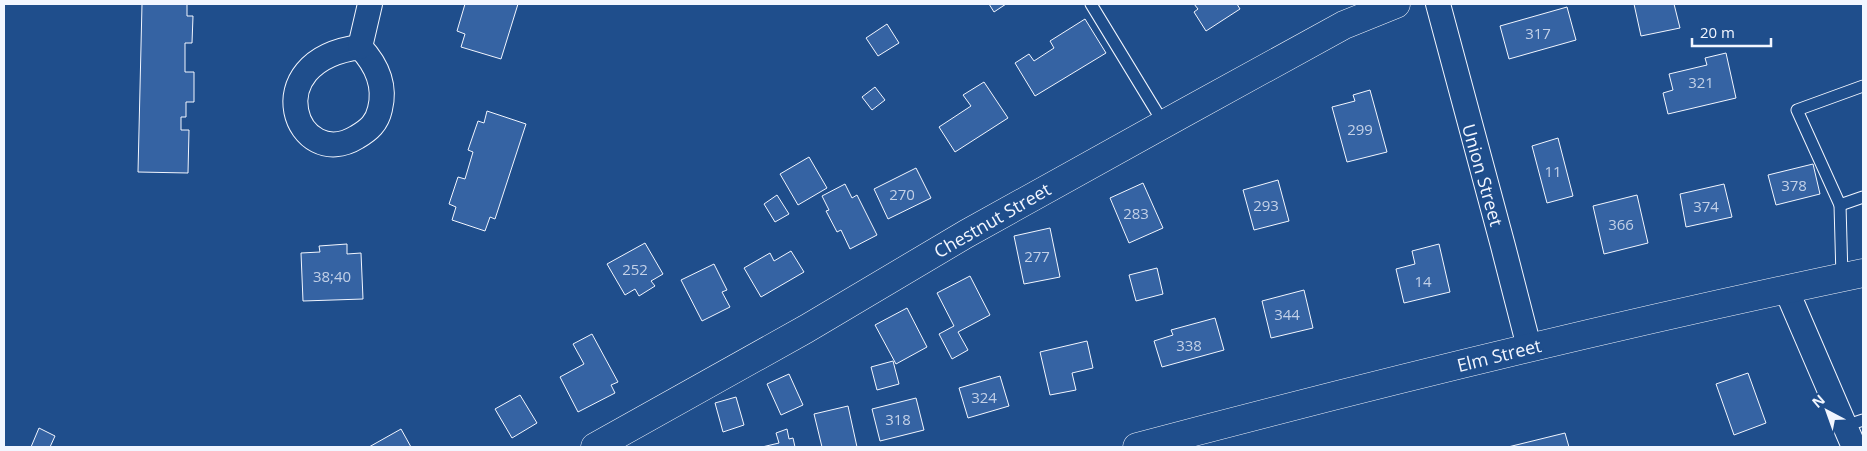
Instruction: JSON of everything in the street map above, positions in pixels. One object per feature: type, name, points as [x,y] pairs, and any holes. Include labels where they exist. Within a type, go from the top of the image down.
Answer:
[{"type":"street","points":[[360,47],[370,4]]},
{"type":"street","name":"Chestnut Street","points":[[595,447],[806,329],[966,234],[1164,124],[1344,25],[1396,4]]},
{"type":"street","name":"Union Street","points":[[1438,4],[1528,347]]},
{"type":"street","name":"Elm Street","points":[[1137,447],[1528,347],[1853,275]]},
{"type":"street","points":[[1786,289],[1854,431]]},
{"type":"lane","points":[[1091,4],[1164,124]]},
{"type":"lane","points":[[1853,275],[1840,205],[1797,110],[1863,86]]},
{"type":"lane","points":[[1840,205],[1863,197]]},
{"type":"building","points":[[142,4],[187,4],[187,16],[193,16],[192,43],[185,43],[185,72],[194,72],[194,102],[186,102],[186,117],[181,117],[181,130],[189,130],[188,173],[138,172]]},
{"type":"building","points":[[465,4],[518,4],[501,59],[461,47],[465,34],[457,31]]},
{"type":"building","points":[[989,4],[1006,4],[994,12]]},
{"type":"building","points":[[1194,4],[1237,4],[1240,9],[1206,31],[1194,12],[1198,9]]},
{"type":"building","points":[[1634,4],[1674,4],[1680,28],[1641,36]]},
{"type":"building","points":[[1567,7],[1576,40],[1509,59],[1500,26]]},
{"type":"building","points":[[1085,19],[1106,53],[1035,96],[1015,63],[1029,54],[1034,61],[1054,48],[1050,41]]},
{"type":"building","points":[[887,24],[899,43],[878,56],[866,38]]},
{"type":"building","points":[[1726,53],[1736,98],[1668,114],[1663,93],[1673,90],[1669,74],[1707,65],[1705,58]]},
{"type":"building","points":[[984,82],[1008,118],[955,152],[939,127],[971,106],[963,95]]},
{"type":"building","points":[[875,87],[885,100],[872,110],[862,97]]},
{"type":"building","points":[[1370,90],[1387,152],[1347,162],[1332,107],[1355,101],[1353,95]]},
{"type":"building","points":[[487,111],[526,124],[495,219],[490,217],[485,231],[452,220],[456,207],[449,204],[458,177],[465,179],[473,152],[468,150],[478,121],[484,123]]},
{"type":"building","points":[[1558,138],[1573,196],[1547,203],[1532,146]]},
{"type":"building","points":[[809,157],[827,188],[798,205],[780,174]]},
{"type":"building","points":[[1813,164],[1820,194],[1776,205],[1768,175]]},
{"type":"building","points":[[916,168],[931,198],[888,219],[874,189]]},
{"type":"building","points":[[1278,180],[1289,221],[1254,230],[1243,190]]},
{"type":"building","points":[[1143,183],[1163,228],[1129,243],[1110,198]]},
{"type":"building","points":[[845,184],[852,198],[857,195],[877,235],[850,249],[841,230],[837,232],[826,211],[829,210],[822,196]]},
{"type":"building","points":[[1724,184],[1732,217],[1686,227],[1680,194]]},
{"type":"building","points":[[777,195],[789,214],[775,222],[764,204]]},
{"type":"building","points":[[1637,195],[1648,243],[1604,254],[1593,206]]},
{"type":"building","points":[[1050,228],[1060,277],[1024,284],[1014,236]]},
{"type":"building","points":[[645,243],[663,274],[651,281],[655,286],[639,296],[635,289],[625,295],[607,264]]},
{"type":"building","points":[[347,244],[347,254],[361,253],[363,299],[303,301],[301,253],[320,252],[319,246]]},
{"type":"building","points":[[1439,244],[1450,292],[1404,303],[1396,269],[1415,264],[1412,251]]},
{"type":"building","points":[[791,251],[804,272],[761,297],[744,268],[770,253],[774,261]]},
{"type":"building","points":[[714,264],[727,290],[722,292],[730,307],[702,321],[681,280]]},
{"type":"building","points":[[1157,268],[1163,294],[1136,301],[1129,275]]},
{"type":"building","points":[[970,276],[990,315],[958,332],[968,350],[952,359],[939,334],[954,326],[937,293]]},
{"type":"building","points":[[1304,290],[1313,328],[1271,338],[1262,301]]},
{"type":"building","points":[[907,308],[927,347],[896,364],[875,325]]},
{"type":"building","points":[[1215,318],[1224,350],[1162,367],[1154,341],[1173,335],[1171,330]]},
{"type":"building","points":[[592,334],[618,382],[611,385],[615,393],[578,412],[560,377],[584,364],[573,344]]},
{"type":"building","points":[[1087,341],[1093,368],[1072,373],[1076,390],[1050,395],[1040,352]]},
{"type":"building","points":[[893,361],[899,384],[877,390],[871,367]]},
{"type":"building","points":[[1748,373],[1766,423],[1734,435],[1716,384]]},
{"type":"building","points":[[789,374],[803,405],[781,415],[767,384]]},
{"type":"building","points":[[1000,376],[1009,406],[968,418],[959,388]]},
{"type":"building","points":[[520,395],[537,423],[512,438],[495,409]]},
{"type":"building","points":[[736,397],[744,425],[723,432],[715,403]]},
{"type":"building","points":[[916,398],[924,430],[880,441],[872,409]]},
{"type":"building","points":[[848,406],[857,447],[822,447],[814,414]]},
{"type":"building","points":[[39,428],[55,436],[50,447],[31,447]]},
{"type":"building","points":[[401,429],[411,447],[369,447]]},
{"type":"building","points":[[787,429],[789,439],[793,438],[795,447],[762,447],[779,443],[776,433]]},
{"type":"building","points":[[1565,433],[1569,447],[1508,447]]}]
